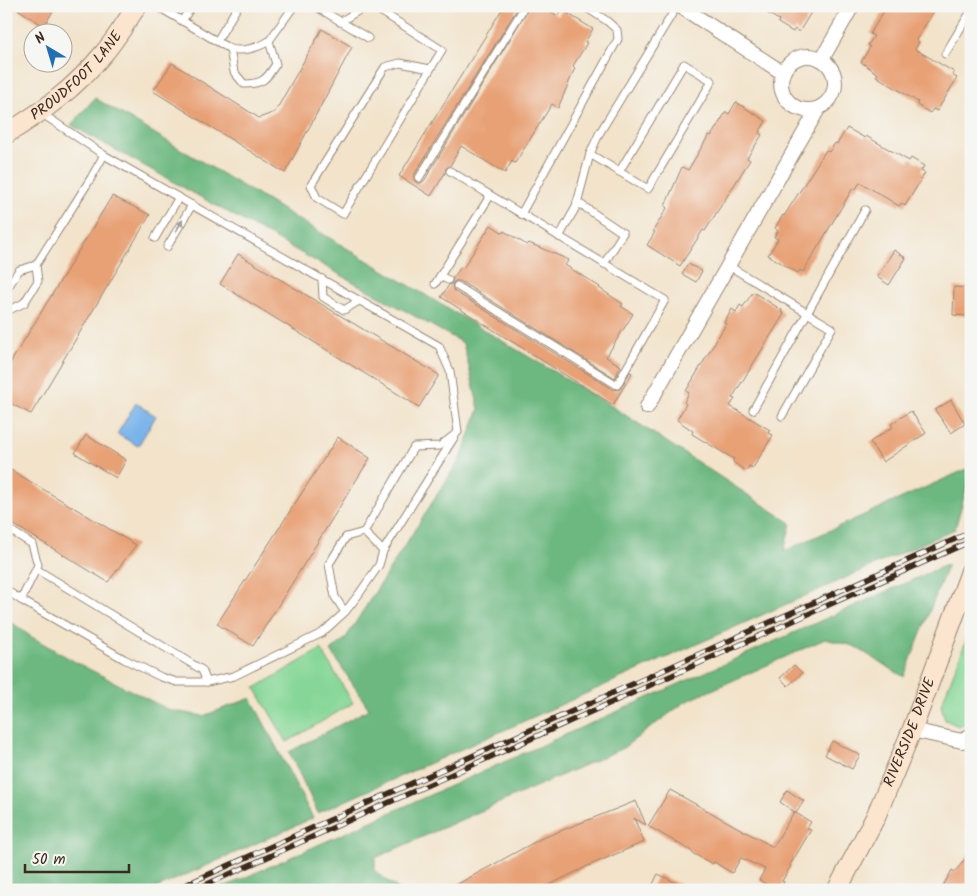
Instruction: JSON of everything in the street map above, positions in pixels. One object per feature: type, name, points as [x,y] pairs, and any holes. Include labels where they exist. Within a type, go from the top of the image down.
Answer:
[{"type":"main road","name":"PROUDFOOT LANE","points":[[6,134],[41,113],[67,92],[103,54],[137,6]]},
{"type":"main road","name":"RIVERSIDE DRIVE","points":[[837,890],[875,818],[912,730],[971,570]]},
{"type":"street","points":[[679,6],[783,73]]},
{"type":"street","points":[[822,59],[852,6]]},
{"type":"street","points":[[647,407],[818,109],[828,102],[834,92],[836,83],[834,74],[830,66],[822,59],[814,56],[804,56],[794,59],[781,76],[781,88],[786,99],[795,107],[806,111],[818,109]]},
{"type":"street","points":[[912,730],[962,741],[971,736]]},
{"type":"lane","points":[[157,6],[230,49],[239,51],[269,41],[294,6]]},
{"type":"lane","points":[[182,21],[192,6]]},
{"type":"lane","points":[[217,41],[238,6]]},
{"type":"lane","points":[[315,6],[368,38]]},
{"type":"lane","points":[[419,178],[525,6]]},
{"type":"lane","points":[[521,214],[618,38],[617,30],[612,25],[584,6]]},
{"type":"lane","points":[[559,237],[577,202],[590,154],[599,134],[679,6]]},
{"type":"lane","points":[[340,22],[364,7],[374,7],[442,50],[343,214],[316,198],[311,185],[385,67],[400,63],[430,69]]},
{"type":"lane","points":[[946,54],[971,11]]},
{"type":"lane","points":[[230,49],[234,72],[244,84],[257,84],[268,77],[276,64],[269,41]]},
{"type":"lane","points":[[590,154],[619,172],[648,189],[712,81],[684,64],[619,172]]},
{"type":"lane","points":[[6,590],[124,659],[161,677],[177,682],[207,682],[234,676],[322,633],[345,612],[379,565],[384,551],[458,432],[450,372],[439,346],[104,155],[41,113]]},
{"type":"lane","points":[[6,299],[8,312],[24,303],[38,281],[36,265],[104,155]]},
{"type":"lane","points":[[450,171],[665,300],[617,385],[458,286]]},
{"type":"lane","points":[[435,284],[490,196]]},
{"type":"lane","points":[[156,238],[179,197]]},
{"type":"lane","points":[[577,202],[623,233],[604,264]]},
{"type":"lane","points":[[167,247],[192,205]]},
{"type":"lane","points":[[753,410],[865,210]]},
{"type":"lane","points":[[6,290],[19,270],[36,265]]},
{"type":"lane","points":[[729,266],[832,328],[782,416]]},
{"type":"lane","points":[[440,276],[448,280]]},
{"type":"lane","points":[[322,279],[322,297],[344,310],[360,300]]},
{"type":"lane","points":[[345,612],[335,597],[329,564],[346,537],[364,532],[414,447],[440,446],[458,432]]},
{"type":"lane","points":[[6,531],[13,532],[32,544],[38,564],[21,600]]},
{"type":"lane","points":[[364,532],[384,551]]},
{"type":"lane","points":[[36,569],[202,670],[207,682]]},
{"type":"green space","points":[[95,98],[613,407],[791,523],[784,551],[971,467],[955,529],[318,813],[289,752],[369,709],[331,651],[345,639],[462,456],[479,409],[463,343],[71,125]]},
{"type":"green space","points":[[948,564],[904,677],[854,646],[825,639],[685,702],[623,748],[375,858],[375,872],[400,890],[217,890]]},
{"type":"green space","points":[[6,618],[30,636],[79,664],[169,710],[203,716],[251,698],[313,818],[152,890],[6,890]]},
{"type":"green space","points":[[971,628],[971,720],[959,726],[945,720],[941,705]]},
{"type":"green space","points":[[321,649],[353,703],[287,742],[255,688]]},
{"type":"water","points":[[136,403],[156,416],[138,446],[117,434]]},
{"type":"building","points":[[13,6],[56,6],[46,22],[38,22]]},
{"type":"building","points":[[504,6],[519,6],[414,175],[414,180],[417,183],[424,181],[530,6],[542,6],[558,16],[562,10],[593,29],[573,66],[575,68],[558,108],[552,104],[515,163],[512,161],[505,173],[461,146],[450,166],[446,168],[431,196],[399,176]]},
{"type":"building","points":[[755,6],[815,6],[799,32],[795,29],[793,32],[778,23],[779,20]]},
{"type":"building","points":[[887,6],[937,6],[916,40],[919,42],[915,49],[954,72],[952,75],[957,78],[937,111],[933,109],[930,113],[917,105],[918,102],[876,76],[878,74],[861,62],[874,36],[870,34]]},
{"type":"building","points":[[322,29],[352,47],[285,173],[153,91],[172,63],[259,118],[275,112]]},
{"type":"building","points":[[736,102],[766,121],[759,133],[762,135],[747,158],[750,160],[705,231],[703,230],[680,266],[647,245],[667,208],[665,206],[682,167],[688,170],[709,135],[711,136],[726,112],[729,114]]},
{"type":"building","points":[[847,128],[865,138],[866,136],[909,161],[911,158],[924,166],[921,171],[925,173],[905,206],[901,203],[899,206],[860,182],[856,189],[853,188],[803,272],[800,270],[798,273],[768,255],[778,239],[774,237],[778,231],[775,228],[826,150],[829,152],[835,143],[837,144]]},
{"type":"building","points":[[112,196],[150,215],[31,414],[6,401],[6,370]]},
{"type":"building","points":[[491,225],[527,245],[529,243],[569,260],[565,265],[600,287],[633,314],[606,357],[621,366],[615,378],[460,281],[455,281],[452,285],[454,291],[614,390],[620,389],[630,372],[632,373],[613,405],[441,297],[461,267],[463,268]]},
{"type":"building","points":[[894,250],[906,258],[889,285],[877,277]]},
{"type":"building","points":[[238,254],[439,375],[419,407],[220,284]]},
{"type":"building","points":[[688,264],[702,271],[696,282],[682,274]]},
{"type":"building","points":[[954,287],[970,288],[969,316],[953,315]]},
{"type":"building","points":[[753,292],[782,310],[781,312],[784,314],[732,398],[735,399],[730,406],[770,430],[768,433],[773,435],[753,468],[749,466],[746,471],[733,462],[734,459],[692,434],[693,431],[677,420],[686,404],[684,402],[689,393],[686,391],[726,324],[724,323],[732,309],[736,312],[740,305],[743,307]]},
{"type":"building","points":[[951,400],[965,424],[951,433],[935,410]]},
{"type":"building","points":[[911,411],[926,433],[883,462],[870,442],[893,427],[891,424]]},
{"type":"building","points":[[86,435],[126,460],[116,478],[75,453]]},
{"type":"building","points":[[338,437],[370,458],[253,646],[217,624]]},
{"type":"building","points":[[6,467],[136,545],[108,582],[6,520]]},
{"type":"building","points":[[794,665],[802,673],[788,686],[780,678]]},
{"type":"building","points":[[832,741],[860,755],[852,769],[825,755]]},
{"type":"building","points":[[670,790],[773,847],[794,812],[811,822],[807,828],[811,830],[790,865],[780,890],[776,890],[759,880],[765,869],[741,858],[732,873],[714,862],[713,864],[692,853],[648,826]]},
{"type":"building","points":[[787,790],[804,801],[796,813],[780,802]]},
{"type":"building","points":[[636,801],[646,825],[634,818],[644,842],[539,890],[447,890],[540,839]]},
{"type":"building","points":[[971,851],[971,890],[949,890],[943,886],[952,870],[955,872]]},
{"type":"building","points":[[658,874],[691,890],[650,890]]},
{"type":"railway","points":[[174,890],[971,532]]},
{"type":"railway","points":[[194,890],[971,541]]}]
